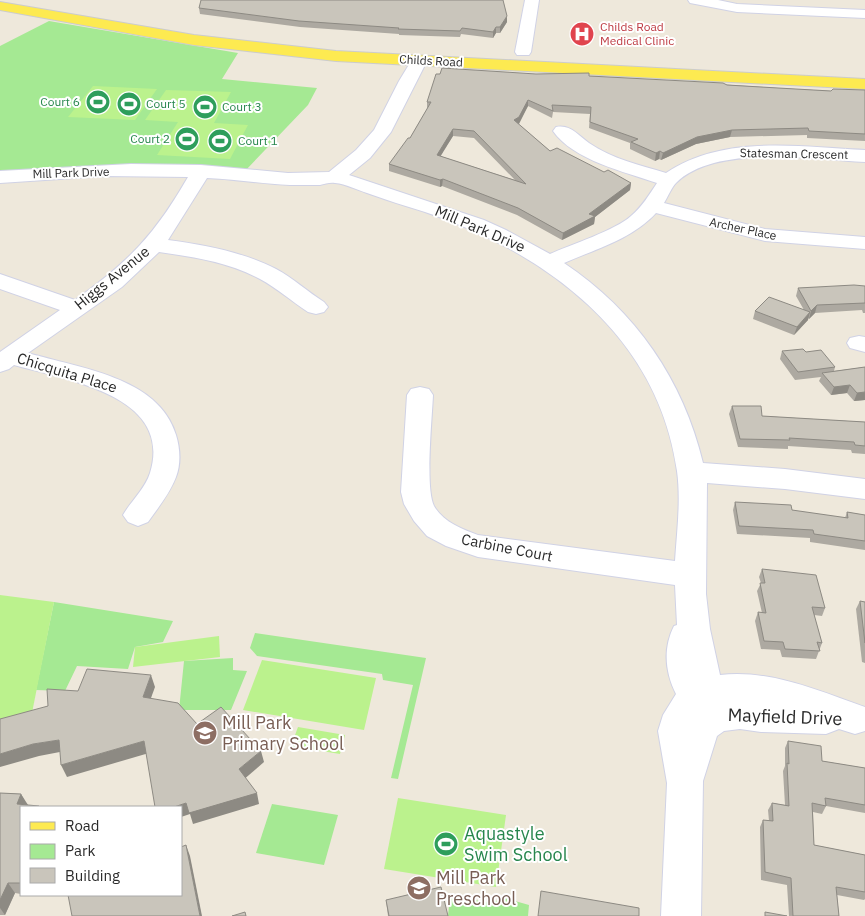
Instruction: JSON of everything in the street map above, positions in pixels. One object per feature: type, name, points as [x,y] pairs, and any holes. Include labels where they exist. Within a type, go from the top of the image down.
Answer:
[{"type":"main road","name":"Childs Road","points":[[49,0],[204,27],[416,53],[453,62],[865,84]]},
{"type":"main road","name":"Childs Road","points":[[0,6],[194,40],[270,50],[416,53],[442,48],[865,69]]},
{"type":"main road","points":[[442,48],[434,50],[433,56],[453,62]]},
{"type":"main road","points":[[490,64],[513,59],[524,52]]},
{"type":"street","points":[[524,52],[532,0]]},
{"type":"street","points":[[694,0],[737,8],[865,14]]},
{"type":"street","points":[[339,180],[356,173],[363,154],[390,118],[416,53]]},
{"type":"street","points":[[562,131],[584,148],[604,159],[668,180]]},
{"type":"street","name":"Statesman Crescent","points":[[549,262],[620,232],[636,222],[652,206],[668,180],[686,168],[733,153],[767,151],[865,156]]},
{"type":"street","name":"Mill Park Drive","points":[[0,177],[141,171],[261,177],[316,186],[339,180],[360,192],[406,200],[457,216],[498,234],[549,262],[602,303],[630,334],[664,383],[677,412],[685,439],[691,472],[694,508],[691,590],[682,663],[684,676],[707,702]]},
{"type":"street","name":"Higgs Avenue","points":[[5,360],[132,267],[154,244],[168,225],[199,174]]},
{"type":"street","name":"Archer Place","points":[[652,206],[759,234],[865,243]]},
{"type":"street","points":[[154,244],[210,253],[256,268],[270,275],[316,307]]},
{"type":"street","points":[[0,282],[76,308]]},
{"type":"street","name":"Chicquita Place","points":[[5,360],[104,383],[122,389],[148,406],[159,421],[163,432],[166,458],[161,480],[138,515]]},
{"type":"street","name":"Carbine Court","points":[[420,394],[415,492],[418,505],[427,520],[441,531],[456,539],[488,548],[691,590]]},
{"type":"street","points":[[691,472],[785,479],[865,489]]},
{"type":"street","points":[[681,916],[685,781],[698,736],[705,725],[707,702]]},
{"type":"street","name":"Mayfield Drive","points":[[707,702],[740,714],[783,718],[860,720]]},
{"type":"green space","points":[[49,21],[238,53],[222,79],[317,88],[308,105],[245,171],[0,172],[0,46]]},
{"type":"green space","points":[[93,86],[157,89],[135,120],[68,117]]},
{"type":"green space","points":[[166,90],[231,92],[214,123],[248,125],[230,159],[157,155],[178,122],[145,120]]},
{"type":"green space","points":[[0,595],[54,602],[30,723],[0,731]]},
{"type":"green space","points":[[54,602],[173,621],[163,642],[135,647],[128,669],[77,666],[65,691],[36,690]]},
{"type":"green space","points":[[255,633],[426,658],[398,779],[391,778],[413,685],[383,680],[382,674],[257,656],[250,648]]},
{"type":"green space","points":[[219,636],[220,657],[133,667],[135,647]]},
{"type":"green space","points":[[233,658],[233,670],[247,671],[231,710],[179,710],[184,661]]},
{"type":"green space","points":[[262,660],[376,678],[364,730],[243,710]]},
{"type":"green space","points":[[298,727],[345,735],[340,754],[291,746]]},
{"type":"green space","name":"Aquastyle Swim School","points":[[398,798],[506,815],[496,887],[384,869]]},
{"type":"green space","points":[[272,804],[338,815],[324,865],[256,853]]},
{"type":"green space","points":[[450,895],[490,903],[505,898],[529,905],[528,916],[448,916]]},
{"type":"building","points":[[201,0],[503,0],[507,16],[500,27],[496,27],[493,32],[462,28],[460,31],[398,29],[299,21],[199,8]]},
{"type":"building","points":[[442,68],[536,74],[589,73],[589,76],[723,83],[727,85],[831,91],[833,89],[865,90],[865,134],[809,131],[808,128],[732,130],[697,137],[663,153],[660,151],[656,153],[631,142],[638,139],[590,122],[591,107],[552,105],[553,111],[528,100],[519,117],[514,120],[550,151],[557,148],[604,172],[608,170],[631,183],[589,214],[595,216],[563,233],[518,208],[443,179],[440,180],[389,164],[408,138],[410,138],[431,102],[427,102],[436,74],[440,74]],"holes":[[[453,129],[474,131],[526,184],[437,155]]]},
{"type":"building","points":[[865,286],[865,303],[817,305],[811,311],[798,288]]},
{"type":"building","points":[[769,297],[810,312],[797,327],[755,311]]},
{"type":"building","points":[[803,349],[806,352],[821,350],[835,367],[798,372],[782,351]]},
{"type":"building","points":[[865,367],[865,392],[857,393],[850,385],[834,387],[822,373]]},
{"type":"building","points":[[732,406],[761,406],[762,416],[865,422],[865,446],[855,445],[854,442],[789,438],[790,440],[740,439]]},
{"type":"building","points":[[735,502],[791,505],[792,510],[848,518],[847,512],[865,515],[865,541],[814,534],[813,530],[739,526]]},
{"type":"building","points":[[762,569],[816,575],[825,608],[812,607],[822,643],[817,642],[820,651],[785,649],[783,642],[764,641],[758,612],[766,613],[760,583],[765,583]]},
{"type":"building","points":[[860,601],[865,602],[865,643]]},
{"type":"building","points":[[87,669],[151,675],[143,697],[178,703],[197,724],[221,707],[261,751],[239,769],[257,793],[189,813],[186,803],[177,806],[155,806],[144,741],[61,765],[59,740],[33,744],[0,754],[0,719],[48,706],[47,689],[78,691]]},
{"type":"building","points":[[788,741],[821,746],[822,761],[865,768],[865,805],[825,798],[826,806],[812,803],[814,845],[865,855],[865,892],[836,887],[839,916],[793,916],[791,878],[765,872],[763,820],[773,821],[772,803],[789,806]]},
{"type":"building","points":[[0,793],[21,794],[17,804],[39,806],[20,806],[20,883],[8,883],[0,900]]},
{"type":"building","points":[[186,845],[200,916],[72,916],[68,896],[182,896],[182,847]]},
{"type":"building","points":[[441,887],[448,916],[389,916],[386,900]]},
{"type":"building","points":[[541,891],[639,908],[639,916],[538,916]]},
{"type":"building","points":[[245,912],[246,916],[232,916]]},
{"type":"building","points":[[765,912],[787,916],[765,916]]},
{"type":"place","name":"Childs Road Medical Clinic","points":[[582,34]]},
{"type":"place","name":"Court 6","points":[[98,102]]},
{"type":"place","name":"Court 5","points":[[129,104]]},
{"type":"place","name":"Court 3","points":[[205,107]]},
{"type":"place","name":"Court 2","points":[[187,139]]},
{"type":"place","name":"Court 1","points":[[220,141]]},
{"type":"place","name":"Mill Park Primary School","points":[[205,733]]},
{"type":"place","name":"Aquastyle Swim School","points":[[446,844]]},
{"type":"place","name":"Mill Park Preschool","points":[[419,888]]}]
